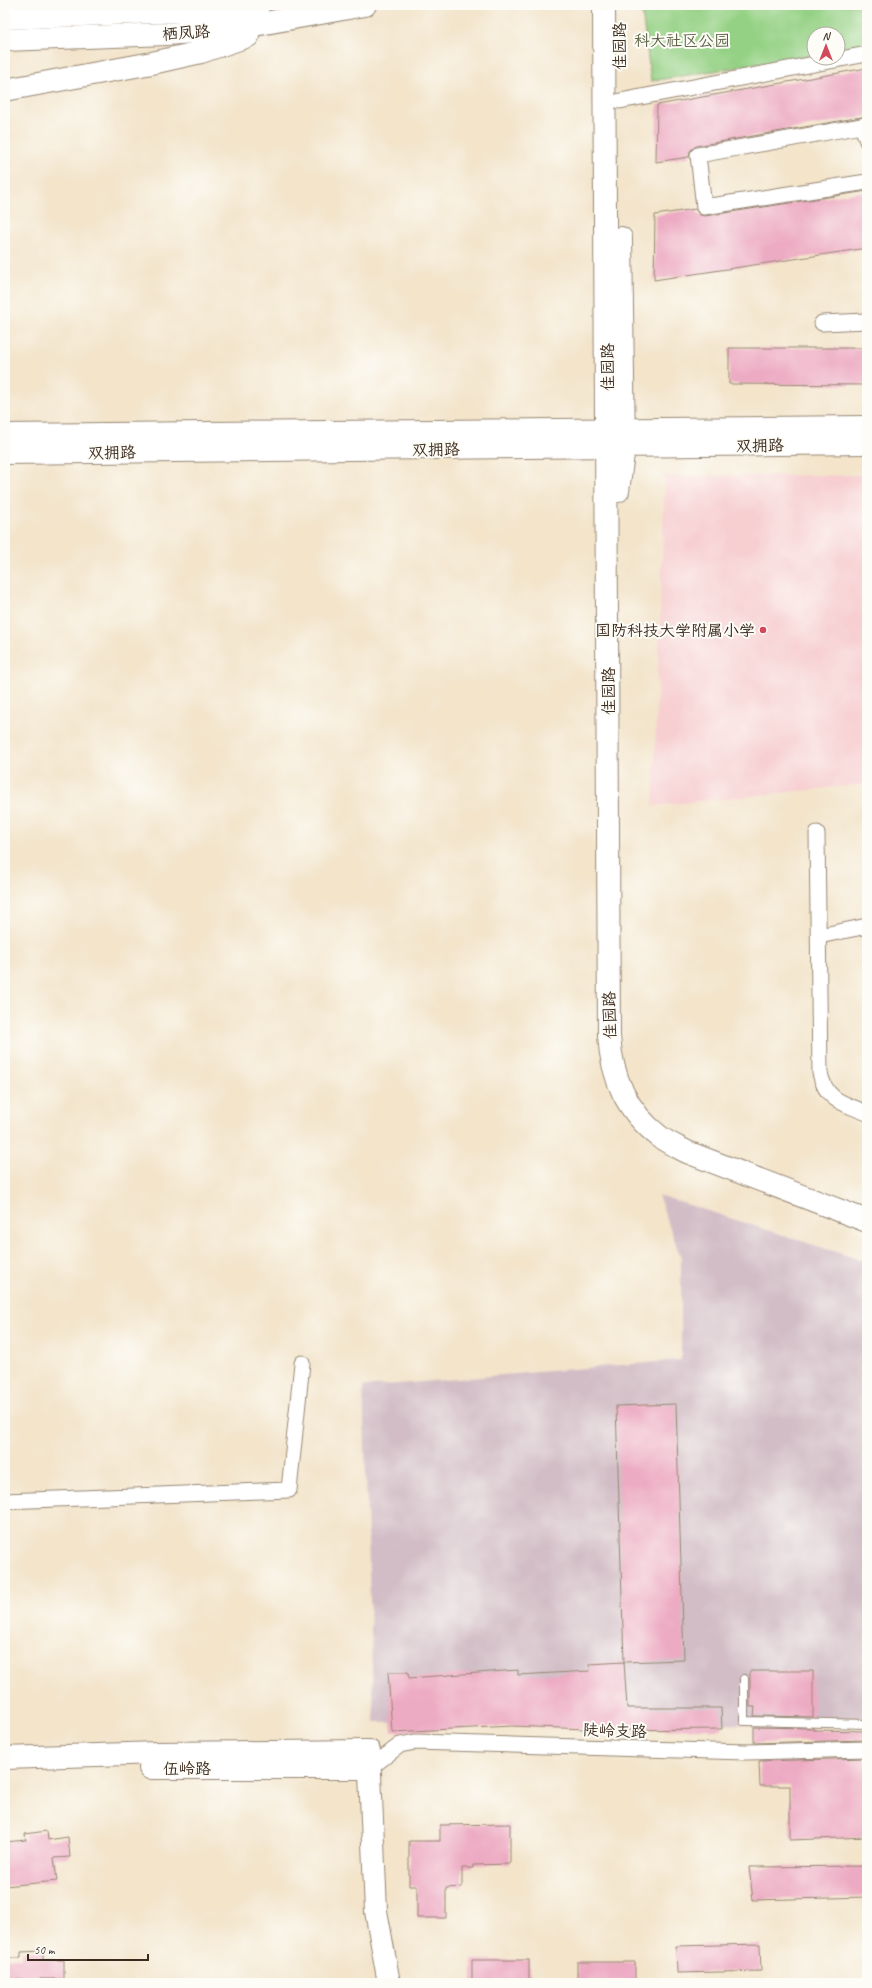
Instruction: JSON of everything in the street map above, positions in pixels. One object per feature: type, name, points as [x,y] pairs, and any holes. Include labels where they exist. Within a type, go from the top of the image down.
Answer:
[{"type":"main road","name":"栖凤路","points":[[5,18],[210,10],[258,5]]},
{"type":"main road","name":"栖凤路","points":[[5,40],[205,31],[254,26],[365,5]]},
{"type":"main road","name":"佳园路","points":[[604,5],[617,508],[619,999],[620,1035],[625,1069],[630,1083],[639,1099],[654,1117],[667,1128],[692,1141],[867,1207]]},
{"type":"main road","name":"佳园路","points":[[619,5],[620,101],[609,1036],[613,1069],[619,1087],[630,1105],[643,1123],[661,1138],[687,1152],[867,1221]]},
{"type":"main road","points":[[5,90],[91,75],[201,52],[333,12]]},
{"type":"main road","name":"双拥路","points":[[5,454],[615,438],[867,426]]},
{"type":"main road","name":"双拥路","points":[[5,435],[615,438],[867,443]]},
{"type":"main road","name":"伍岭路","points":[[5,1758],[157,1753],[365,1760]]},
{"type":"main road","points":[[365,1760],[366,1883],[381,1983]]},
{"type":"main road","points":[[365,1760],[376,1911],[389,1983]]},
{"type":"main road","name":"伍岭路","points":[[5,1773],[365,1760]]},
{"type":"street","points":[[620,101],[867,54]]},
{"type":"street","points":[[867,141],[865,126],[698,155],[704,208],[867,182]]},
{"type":"street","points":[[822,323],[867,320]]},
{"type":"street","points":[[817,833],[820,1073],[825,1090],[830,1095],[842,1103],[867,1113]]},
{"type":"street","points":[[819,936],[867,926]]},
{"type":"street","points":[[5,1501],[289,1490],[302,1363]]},
{"type":"street","name":"陡岭支路","points":[[365,1760],[400,1745],[415,1742],[745,1752],[867,1749]]},
{"type":"lane","points":[[744,1679],[744,1721],[867,1724]]},
{"type":"shaded area","name":"国防科技大学附属小学","points":[[867,475],[867,784],[653,806],[665,476]]},
{"type":"shaded area","points":[[658,1195],[867,1262],[867,1725],[374,1722],[363,1387],[681,1360],[681,1258]]},
{"type":"green space","name":"科大社区公园","points":[[648,5],[867,5],[867,47],[846,51],[846,26],[806,26],[806,56],[651,81],[642,12]]},
{"type":"building","points":[[867,68],[867,116],[696,146],[690,151],[689,157],[656,162],[657,105]]},
{"type":"building","points":[[867,191],[867,248],[654,280],[655,215],[695,209],[700,215],[705,216]]},
{"type":"building","points":[[729,348],[867,348],[867,385],[729,384]]},
{"type":"building","points":[[676,1404],[684,1660],[624,1662],[616,1406]]},
{"type":"building","points":[[624,1662],[627,1708],[721,1708],[722,1729],[610,1730],[512,1726],[392,1732],[388,1672],[408,1672],[409,1678],[518,1670],[518,1675],[590,1671],[589,1664]]},
{"type":"building","points":[[750,1671],[813,1671],[813,1717],[754,1716],[755,1707],[750,1707]]},
{"type":"building","points":[[754,1727],[867,1731],[867,1740],[754,1743]]},
{"type":"building","points":[[867,1758],[867,1837],[790,1840],[790,1786],[760,1786],[759,1761]]},
{"type":"building","points":[[510,1824],[510,1864],[473,1865],[473,1868],[462,1868],[462,1887],[446,1888],[446,1918],[417,1918],[417,1886],[409,1886],[409,1841],[440,1841],[440,1825]]},
{"type":"building","points":[[47,1831],[48,1840],[68,1837],[70,1857],[54,1858],[57,1881],[5,1886],[5,1842],[26,1840],[25,1834]]},
{"type":"building","points":[[867,1866],[867,1897],[753,1900],[749,1867]]},
{"type":"building","points":[[760,1944],[761,1971],[677,1973],[676,1946]]},
{"type":"building","points":[[43,1951],[43,1960],[64,1960],[64,1979],[40,1979],[40,1983],[22,1983],[22,1980],[5,1980],[5,1958],[21,1958],[21,1952]]},
{"type":"building","points":[[472,1960],[529,1960],[529,1983],[472,1983]]},
{"type":"building","points":[[577,1962],[635,1962],[635,1983],[577,1983]]},
{"type":"place","name":"国防科技大学附属小学","points":[[763,630]]}]
